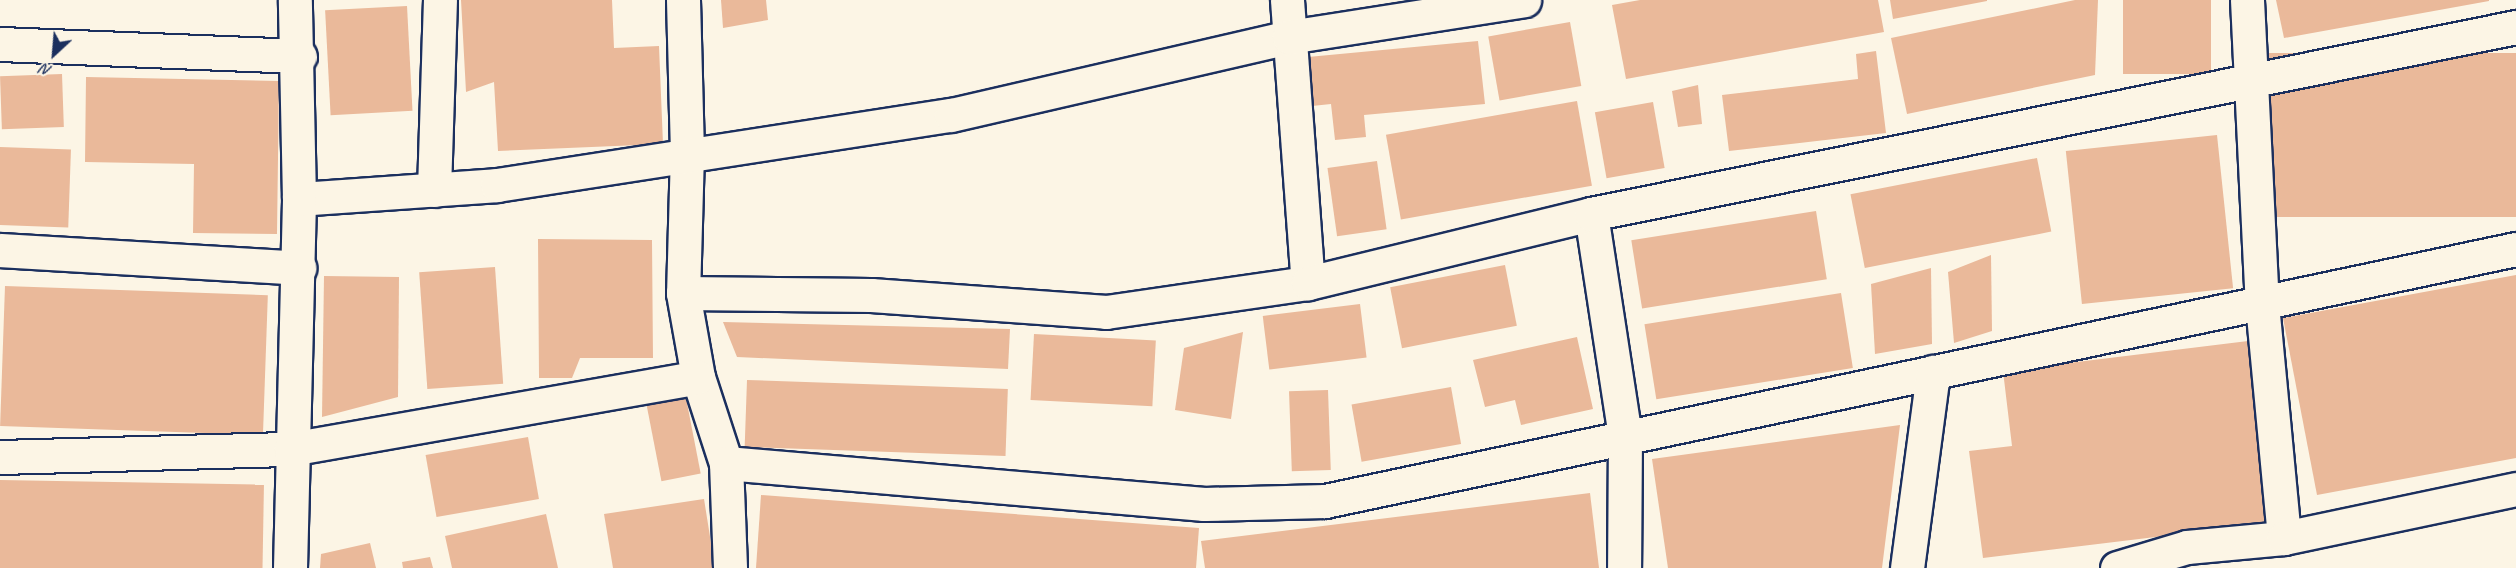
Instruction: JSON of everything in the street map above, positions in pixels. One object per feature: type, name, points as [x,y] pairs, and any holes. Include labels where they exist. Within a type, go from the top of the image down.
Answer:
[{"type":"street","points":[[290,568],[291,449],[299,199],[300,56],[295,0]]},
{"type":"street","points":[[434,190],[440,0]]},
{"type":"street","points":[[683,0],[687,152],[683,293],[698,377],[726,463],[730,568]]},
{"type":"street","points":[[1287,0],[1308,283]]},
{"type":"street","points":[[299,199],[497,185],[687,152],[951,115],[1289,37],[1524,0]]},
{"type":"street","points":[[2247,0],[2255,83],[2262,304],[2284,538]]},
{"type":"street","points":[[683,293],[871,295],[1106,312],[1308,283],[1591,214],[2255,83],[2516,27]]},
{"type":"street","points":[[0,44],[300,56]]},
{"type":"street","points":[[1591,214],[1625,435],[1624,568]]},
{"type":"street","points":[[726,463],[1204,504],[1325,501],[1625,435],[2262,304],[2516,249]]},
{"type":"street","points":[[0,250],[298,268]]},
{"type":"street","points":[[1907,568],[1933,372]]},
{"type":"street","points":[[0,457],[291,449],[698,377]]},
{"type":"street","points":[[2117,568],[2189,557],[2516,489]]},
{"type":"building","points":[[461,0],[612,0],[614,48],[659,46],[663,144],[498,151],[494,82],[466,92]]},
{"type":"building","points":[[721,0],[766,0],[768,20],[723,28]]},
{"type":"building","points":[[1640,0],[1878,0],[1884,32],[1626,79],[1612,5]]},
{"type":"building","points":[[1890,0],[1987,0],[1987,1],[1893,19]]},
{"type":"building","points":[[2075,0],[2098,0],[2095,75],[1907,114],[1891,38]]},
{"type":"building","points":[[2123,0],[2211,0],[2211,74],[2123,74]]},
{"type":"building","points":[[2276,0],[2489,0],[2489,1],[2284,38]]},
{"type":"building","points":[[407,6],[412,111],[331,115],[325,10]]},
{"type":"building","points":[[1570,22],[1581,86],[1500,100],[1488,36]]},
{"type":"building","points":[[1478,41],[1485,104],[1364,115],[1366,137],[1335,140],[1331,104],[1312,106],[1308,57]]},
{"type":"building","points":[[1876,51],[1886,133],[1729,151],[1722,95],[1858,79],[1856,54]]},
{"type":"building","points":[[2268,53],[2516,53],[2516,217],[2268,217]]},
{"type":"building","points":[[62,74],[64,127],[2,129],[0,76]]},
{"type":"building","points":[[86,77],[279,81],[277,234],[193,233],[194,164],[85,162]]},
{"type":"building","points":[[1698,85],[1702,124],[1678,127],[1672,91]]},
{"type":"building","points":[[1577,101],[1592,186],[1401,219],[1386,135]]},
{"type":"building","points":[[1653,102],[1665,168],[1607,178],[1595,112]]},
{"type":"building","points":[[2217,135],[2233,288],[2082,304],[2066,151]]},
{"type":"building","points":[[0,147],[71,149],[68,227],[0,225]]},
{"type":"building","points":[[2037,158],[2051,232],[1865,268],[1850,194]]},
{"type":"building","points":[[1377,161],[1387,229],[1337,236],[1327,168]]},
{"type":"building","points":[[1816,211],[1827,279],[1642,308],[1631,240]]},
{"type":"building","points":[[538,239],[652,240],[653,358],[580,358],[572,378],[539,378]]},
{"type":"building","points":[[1991,255],[1992,331],[1954,343],[1948,272]]},
{"type":"building","points":[[1505,265],[1517,326],[1402,348],[1390,287]]},
{"type":"building","points":[[495,267],[503,384],[427,389],[419,272]]},
{"type":"building","points":[[1931,268],[1932,344],[1875,354],[1871,284]]},
{"type":"building","points":[[2516,275],[2516,458],[2317,495],[2283,318]]},
{"type":"building","points":[[324,276],[399,277],[398,397],[322,417]]},
{"type":"building","points":[[5,286],[268,295],[263,435],[0,426]]},
{"type":"building","points":[[1841,293],[1853,368],[1656,399],[1644,324]]},
{"type":"building","points":[[1360,304],[1367,358],[1269,370],[1263,316]]},
{"type":"building","points":[[723,322],[1010,329],[1008,369],[737,357]]},
{"type":"building","points":[[1243,332],[1231,419],[1175,410],[1184,348]]},
{"type":"building","points":[[1034,334],[1156,340],[1152,406],[1031,400]]},
{"type":"building","points":[[1577,337],[1593,409],[1521,425],[1515,400],[1485,407],[1473,360]]},
{"type":"building","points":[[2248,341],[2271,523],[1983,558],[1969,451],[2012,446],[2003,371]]},
{"type":"building","points":[[747,380],[1008,389],[1006,456],[745,447]]},
{"type":"building","points":[[1451,387],[1461,444],[1362,462],[1352,405]]},
{"type":"building","points":[[1328,390],[1331,470],[1292,471],[1289,391]]},
{"type":"building","points":[[686,398],[701,474],[661,481],[647,406]]},
{"type":"building","points":[[1900,425],[1882,568],[1668,568],[1652,459]]},
{"type":"building","points":[[528,437],[539,499],[437,517],[426,455]]},
{"type":"building","points":[[0,480],[264,485],[263,568],[0,568]]},
{"type":"building","points":[[1590,493],[1599,568],[1205,568],[1201,541]]},
{"type":"building","points":[[761,495],[1199,528],[1196,568],[756,568]]},
{"type":"building","points":[[704,499],[715,568],[613,568],[604,514]]},
{"type":"building","points":[[546,514],[558,568],[452,568],[445,536]]},
{"type":"building","points":[[370,543],[376,568],[320,568],[321,554]]},
{"type":"building","points":[[430,557],[433,568],[403,568],[402,562]]}]
